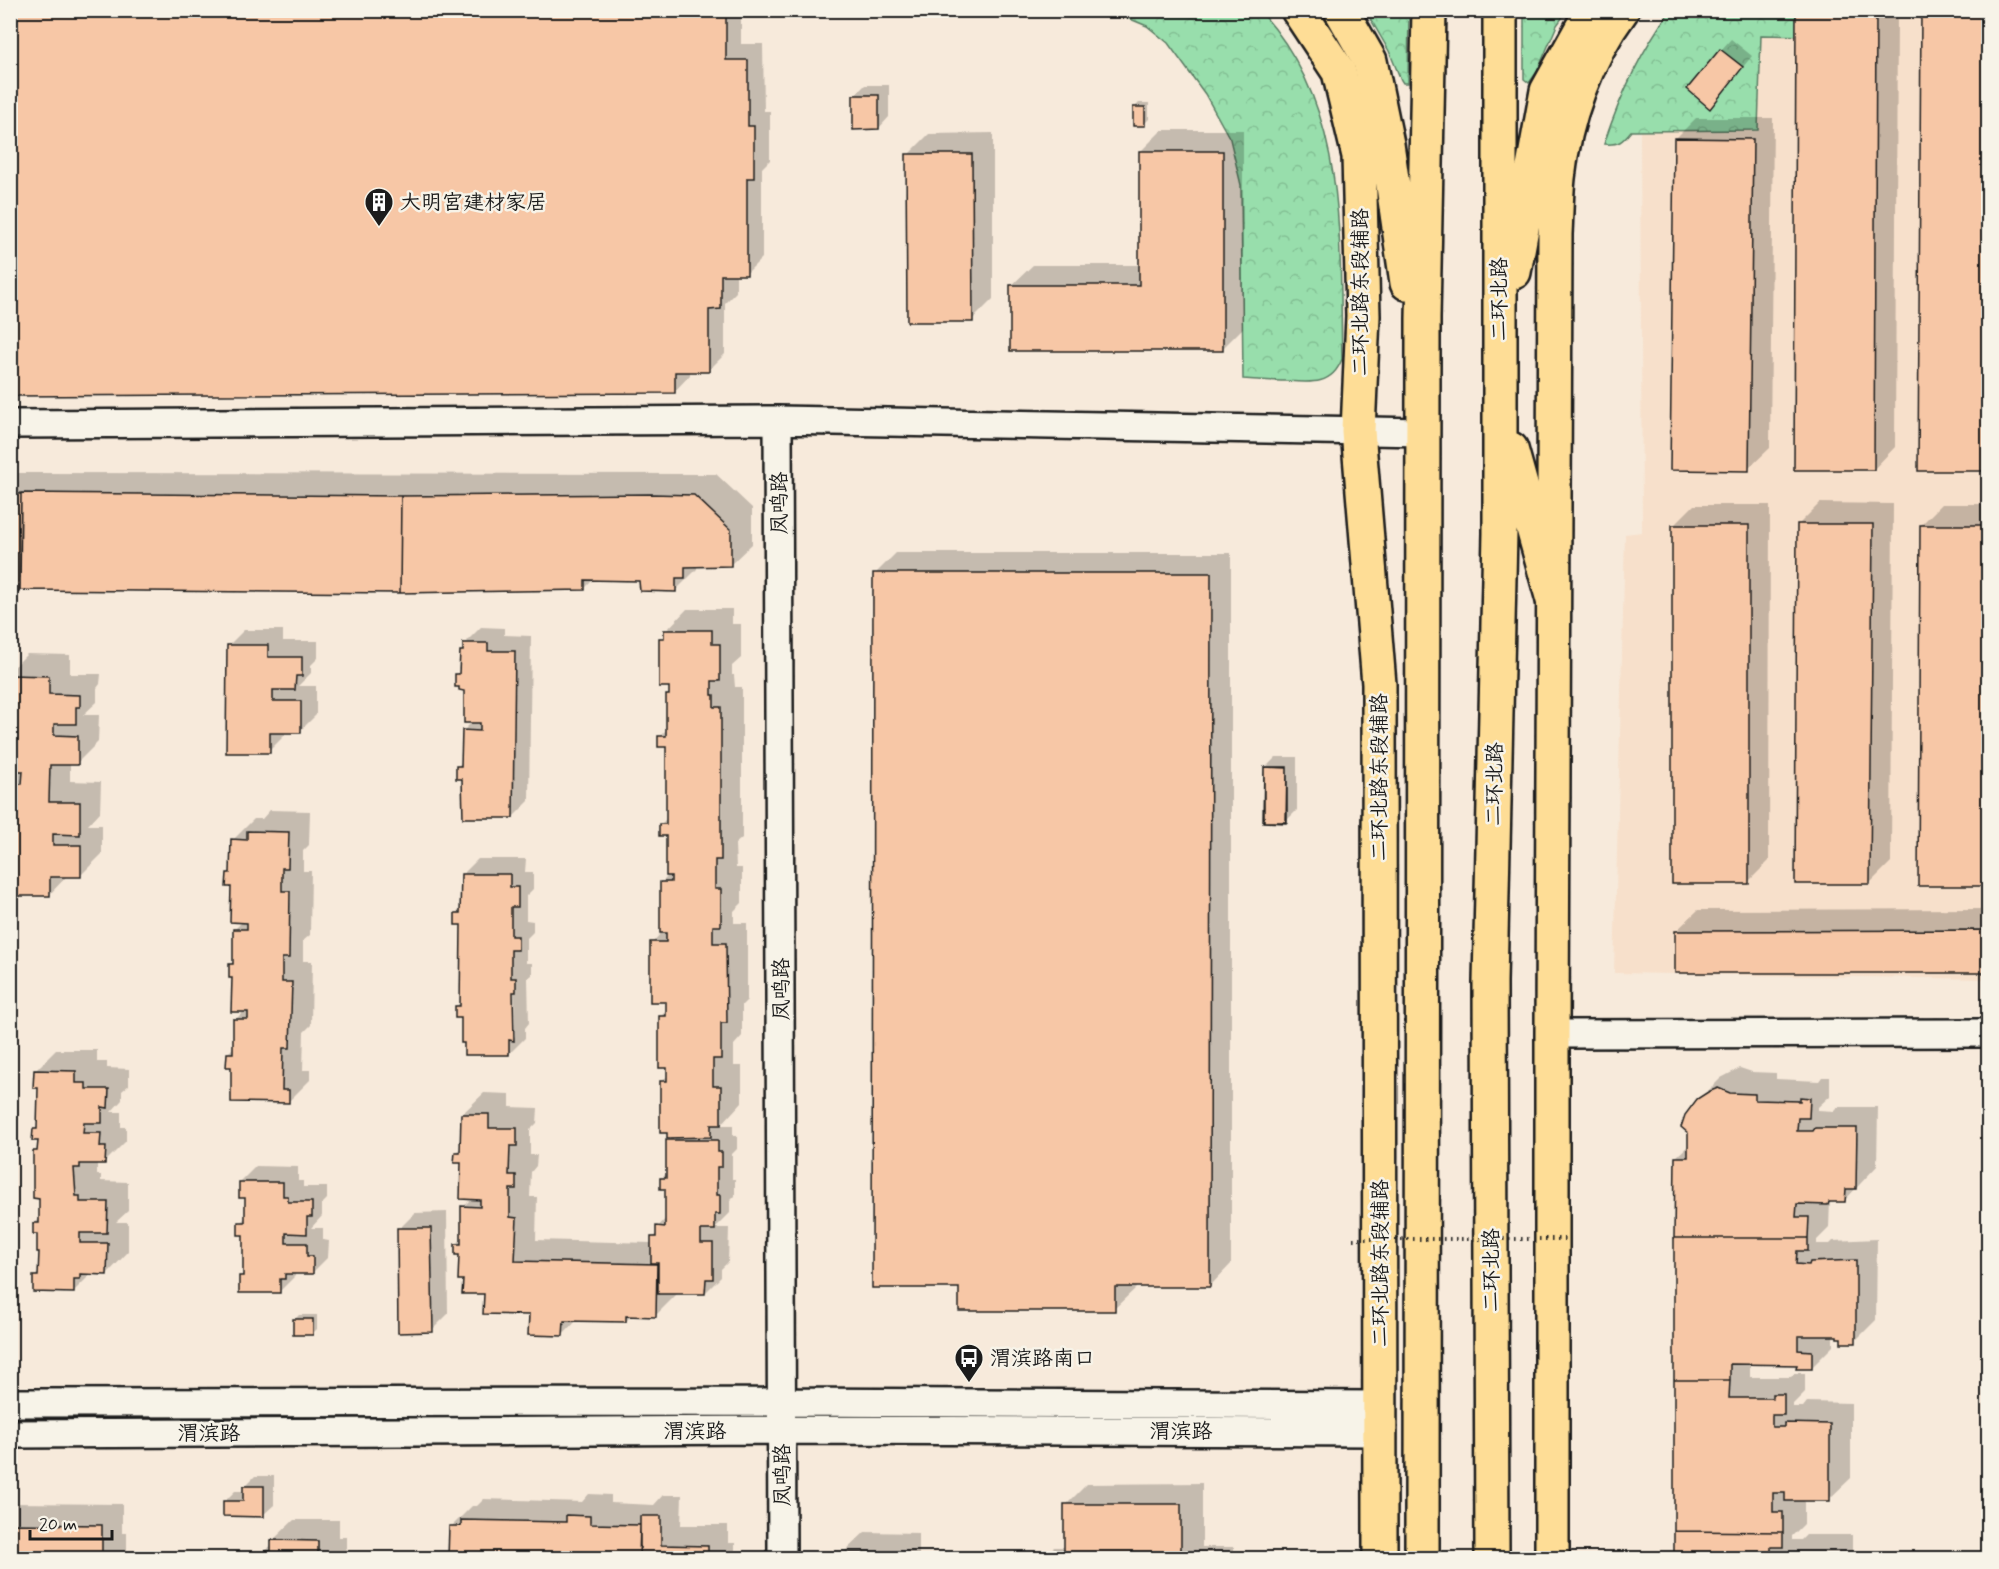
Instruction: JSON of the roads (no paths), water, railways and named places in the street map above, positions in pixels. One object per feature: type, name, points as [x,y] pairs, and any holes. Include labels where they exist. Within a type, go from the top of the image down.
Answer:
[{"type":"main road","name":"二环北路东段辅路","points":[[1298,10],[1339,72],[1359,156],[1363,316],[1358,431],[1379,684],[1380,1558]]},
{"type":"main road","points":[[1341,10],[1370,61],[1387,144],[1423,396]]},
{"type":"main road","points":[[1422,1558],[1423,396],[1429,10]]},
{"type":"main road","name":"二环北路","points":[[1492,1558],[1490,982],[1500,533],[1500,10]]},
{"type":"main road","points":[[1499,357],[1547,91],[1592,10]]},
{"type":"main road","points":[[1552,1558],[1555,234],[1558,178],[1567,128],[1583,77],[1608,30],[1622,10]]},
{"type":"main road","points":[[1499,406],[1553,600]]},
{"type":"street","points":[[10,424],[778,420],[1423,432]]},
{"type":"street","name":"凤鸣路","points":[[778,420],[782,1558]]},
{"type":"street","points":[[1552,1034],[1989,1033]]},
{"type":"street","name":"渭滨路","points":[[10,1403],[782,1402],[1380,1419]]},
{"type":"street","name":"渭滨路","points":[[10,1434],[783,1430],[1380,1419]]},
{"type":"place","name":"大明宫建材家居","points":[[379,228]]},
{"type":"place","name":"渭滨路南口","points":[[969,1384]]}]
